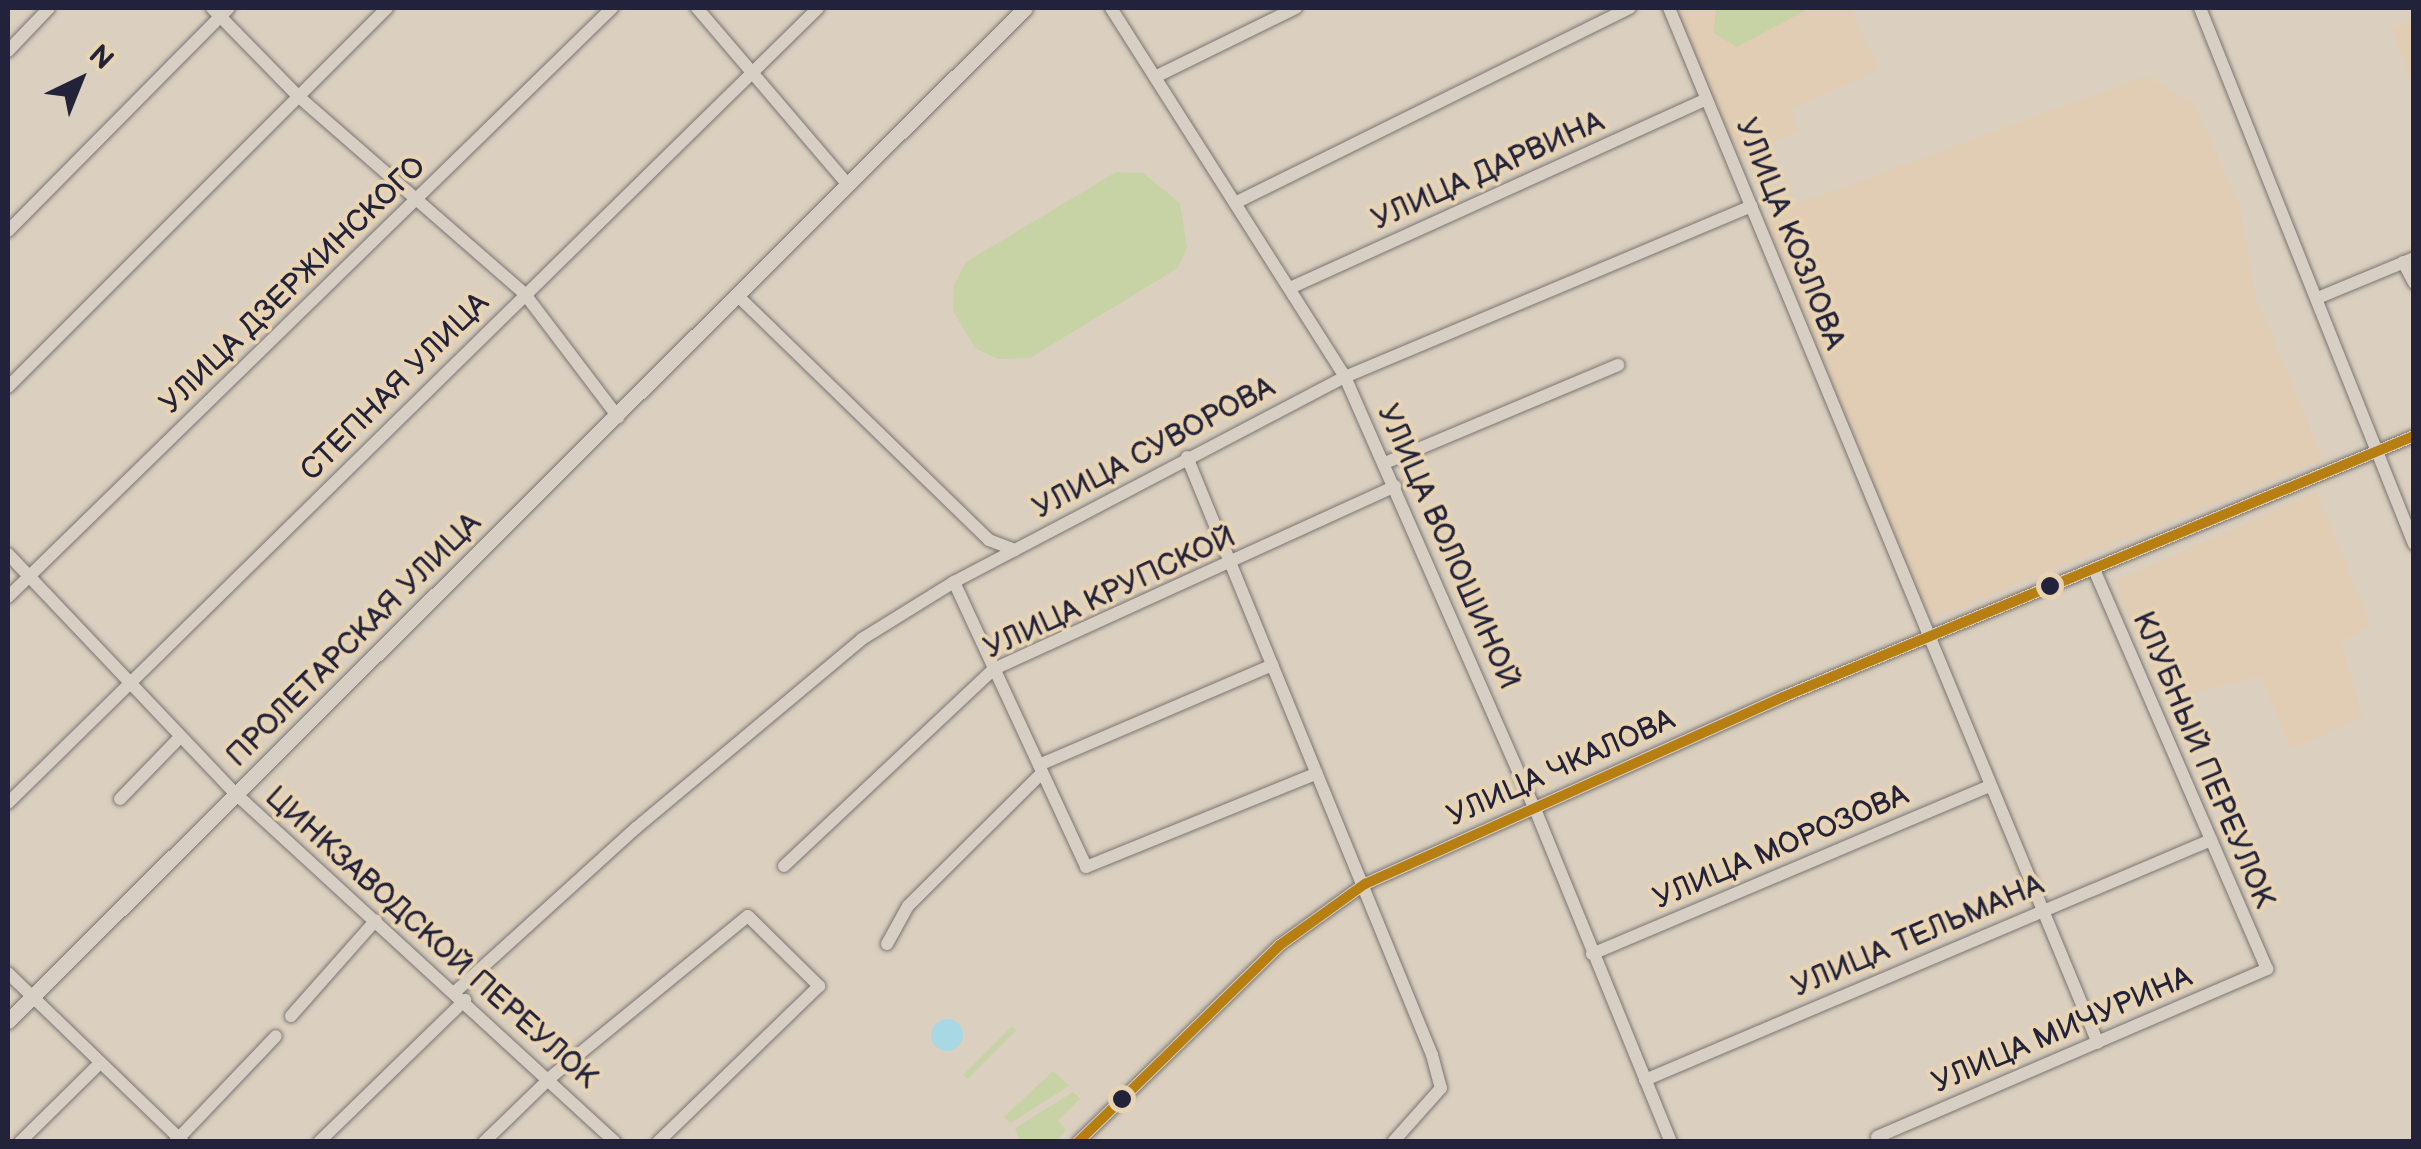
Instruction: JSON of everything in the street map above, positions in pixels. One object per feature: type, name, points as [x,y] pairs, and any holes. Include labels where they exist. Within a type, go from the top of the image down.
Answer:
[{"type":"main road","name":"ПРОЛЕТАРСКАЯ УЛИЦА","points":[[8,1021],[1025,8]]},
{"type":"street","points":[[8,51],[49,8]]},
{"type":"street","points":[[8,388],[387,8]]},
{"type":"street","name":"УЛИЦА ДЗЕРЖИНСКОГО","points":[[8,598],[612,8]]},
{"type":"street","points":[[697,8],[754,70],[848,185]]},
{"type":"street","name":"СТЕПНАЯ УЛИЦА","points":[[8,804],[818,8]]},
{"type":"street","name":"УЛИЦА ВОЛОШИНОЙ","points":[[1111,8],[1345,377],[1535,809],[1671,1142]]},
{"type":"street","points":[[1154,77],[1296,8]]},
{"type":"street","points":[[1236,202],[1630,8]]},
{"type":"street","name":"УЛИЦА КОЗЛОВА","points":[[1669,8],[1932,636],[1988,786]]},
{"type":"street","points":[[2200,8],[2320,297],[2414,544]]},
{"type":"street","points":[[8,231],[220,10],[299,96],[524,294],[618,417]]},
{"type":"street","name":"УЛИЦА ДАРВИНА","points":[[1290,288],[1706,99]]},
{"type":"street","name":"УЛИЦА СУВОРОВА","points":[[319,1142],[460,996],[636,828],[862,640],[954,582],[1345,377],[1751,206]]},
{"type":"street","points":[[2320,297],[2408,260],[2414,283]]},
{"type":"street","points":[[738,297],[988,540],[1014,550]]},
{"type":"street","points":[[1385,464],[1618,365]]},
{"type":"street","name":"УЛИЦА ЧКАЛОВА","points":[[1078,1142],[1206,1016],[1325,908],[1365,884],[1932,636],[2414,436]]},
{"type":"street","points":[[1188,457],[1365,884],[1442,1088],[1393,1142]]},
{"type":"street","name":"УЛИЦА КРУПСКОЙ","points":[[784,866],[994,669],[1231,565],[1395,486]]},
{"type":"street","points":[[979,569],[988,540]]},
{"type":"street","name":"ЦИНКЗАВОДСКОЙ ПЕРЕУЛОК","points":[[8,554],[236,795],[550,1077],[615,1142]]},
{"type":"street","name":"КЛУБНЫЙ ПЕРЕУЛОК","points":[[2094,570],[2267,969]]},
{"type":"street","points":[[954,582],[1086,867],[1317,773]]},
{"type":"street","points":[[887,944],[908,906],[1040,769],[1272,665]]},
{"type":"street","points":[[120,799],[180,737]]},
{"type":"street","points":[[1988,786],[2098,1042]]},
{"type":"street","name":"УЛИЦА МОРОЗОВА","points":[[1592,954],[1988,786]]},
{"type":"street","name":"УЛИЦА ТЕЛЬМАНА","points":[[1644,1080],[2211,840]]},
{"type":"street","points":[[484,1142],[550,1077],[748,916],[819,986],[658,1142]]},
{"type":"street","points":[[291,1016],[376,920]]},
{"type":"street","name":"УЛИЦА МИЧУРИНА","points":[[1877,1137],[2267,969]]},
{"type":"street","points":[[8,973],[179,1140],[276,1036]]},
{"type":"street","points":[[20,1142],[99,1064]]},
{"type":"shaded area","points":[[1674,8],[1851,8],[1879,70],[1791,109],[1799,131],[1740,157]]},
{"type":"shaded area","points":[[2413,20],[2413,86],[2391,29]]},
{"type":"shaded area","points":[[2145,76],[2194,102],[2240,206],[2255,294],[2323,459],[1929,620],[1764,216]]},
{"type":"shaded area","points":[[2317,492],[2371,626],[2341,642],[2363,717],[2292,749],[2260,676],[2164,701],[2114,581]]},
{"type":"green space","points":[[1716,8],[1810,8],[1737,47],[1714,33]]},
{"type":"green space","points":[[1116,172],[1143,173],[1180,203],[1187,247],[1178,268],[1030,358],[998,359],[975,348],[953,311],[954,285],[966,262]]},
{"type":"green space","points":[[1012,1026],[1016,1030],[967,1079],[963,1075]]},
{"type":"green space","points":[[1053,1071],[1069,1086],[1011,1123],[1004,1117]]},
{"type":"green space","points":[[1073,1092],[1080,1099],[1058,1121],[1066,1130],[1057,1141],[1020,1141],[1015,1128]]},
{"type":"water","points":[[947,1019],[959,1023],[963,1035],[959,1047],[947,1051],[935,1047],[931,1035],[935,1023]]},
{"type":"transit line","points":[[1078,1142],[1280,945],[1365,884],[1783,697],[2414,436]]}]
